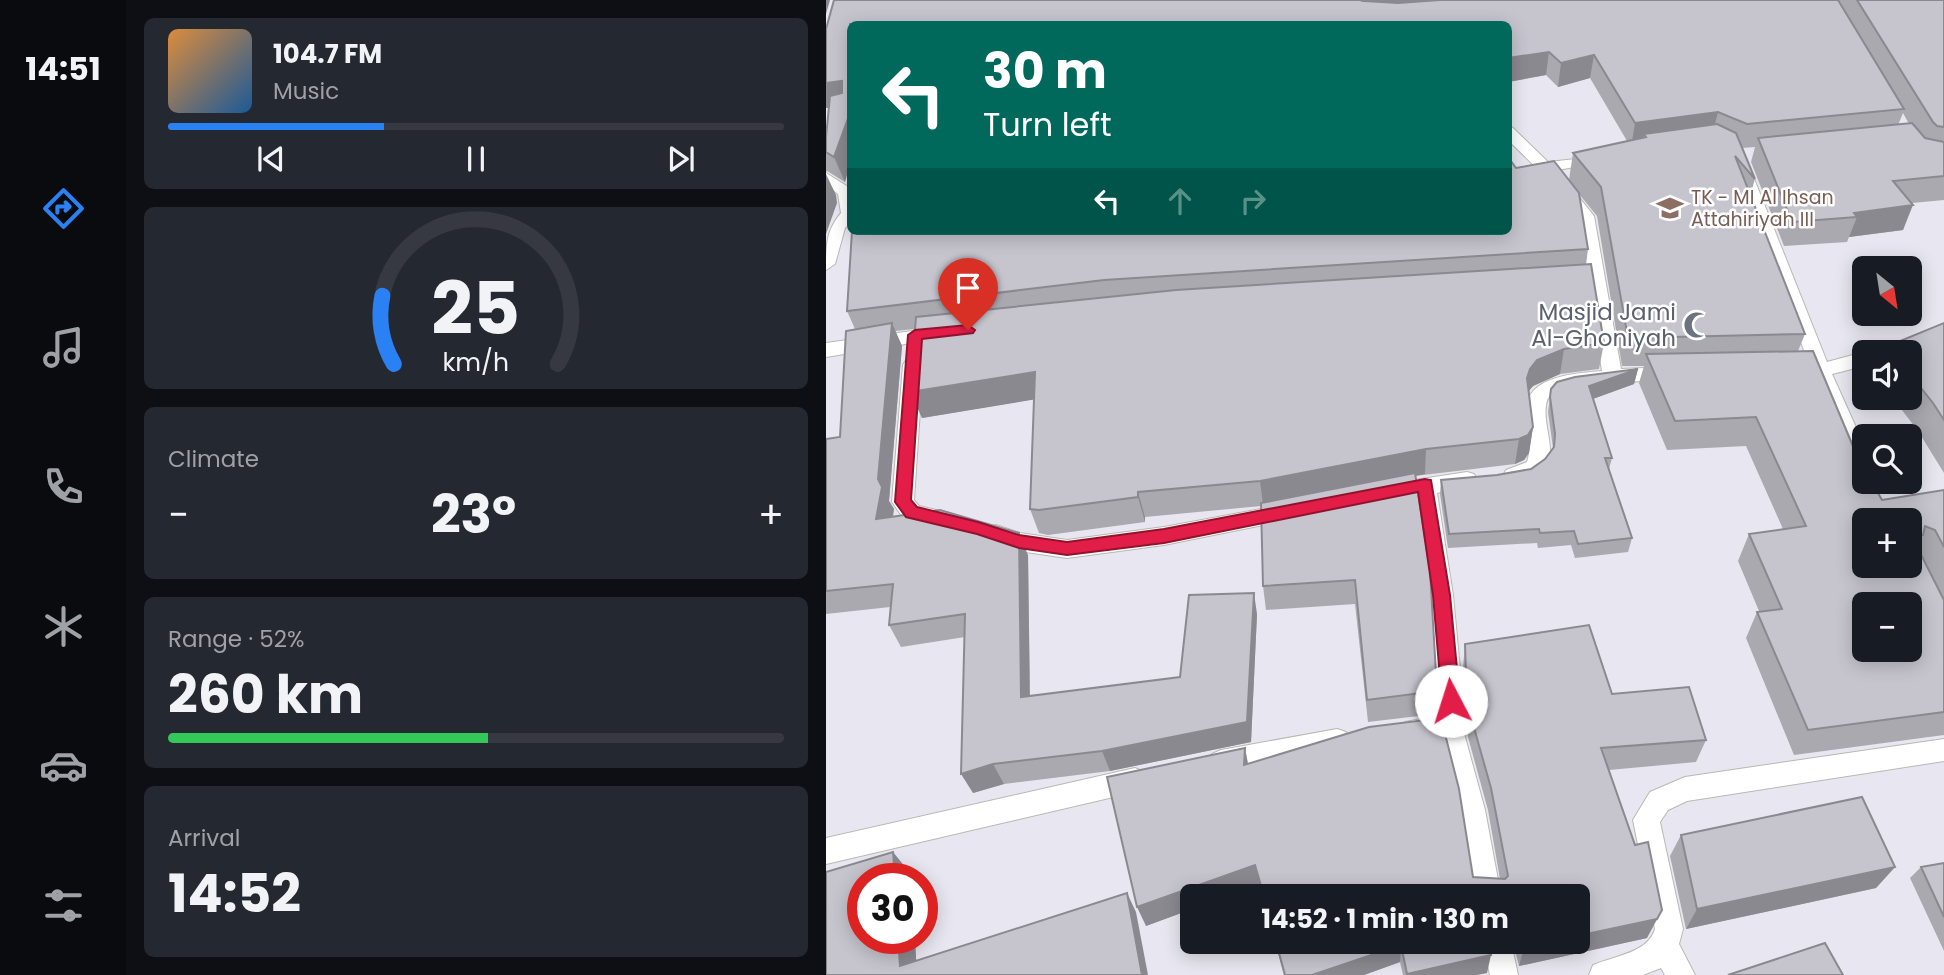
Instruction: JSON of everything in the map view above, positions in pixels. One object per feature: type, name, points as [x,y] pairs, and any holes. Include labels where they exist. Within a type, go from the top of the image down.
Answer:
[{"type":"street","points":[[1512,135],[1545,167],[1586,216],[1589,281],[1612,376]]},
{"type":"street","points":[[1740,154],[1821,370],[1852,441]]},
{"type":"street","points":[[1545,167],[1609,158]]},
{"type":"street","points":[[826,178],[846,192],[841,220],[826,264]]},
{"type":"street","points":[[826,350],[955,331]]},
{"type":"street","points":[[915,335],[903,502],[912,513],[1019,542],[1067,549],[1164,536],[1315,506]]},
{"type":"street","points":[[1779,371],[1821,370],[1852,362]]},
{"type":"street","points":[[1370,495],[1425,485],[1520,475],[1535,467],[1542,453],[1535,407],[1540,394],[1552,386],[1612,376],[1696,373]]},
{"type":"street","points":[[1425,485],[1442,595],[1451,701],[1450,726],[1472,810],[1485,884]]},
{"type":"street","points":[[1196,767],[1378,734],[1450,726]]},
{"type":"street","points":[[1603,975],[1651,958],[1664,946],[1669,929],[1646,820],[1658,801],[1685,789],[1944,750]]},
{"type":"street","points":[[826,851],[1162,774]]},
{"type":"street","points":[[1664,946],[1681,975]]},
{"type":"street","points":[[1500,954],[1504,975]]},
{"type":"building","points":[[834,0],[1366,0],[1364,1],[1398,3],[1440,0],[1838,0],[1904,109],[1747,124],[1718,112],[1635,123],[1594,55],[1561,63],[1549,52],[1512,57],[1512,21],[847,21],[847,121],[834,157],[826,152],[830,96],[842,93],[842,81],[826,83],[826,29]]},
{"type":"building","points":[[1857,0],[1944,0],[1944,127],[1933,122]]},
{"type":"building","points":[[1912,123],[1925,138],[1944,142],[1944,176],[1893,181],[1913,205],[1854,213],[1857,217],[1792,222],[1758,138]]},
{"type":"building","points":[[1717,124],[1736,133],[1755,179],[1735,156],[1805,334],[1628,338],[1601,187],[1573,153],[1646,137],[1644,134]]},
{"type":"building","points":[[1554,161],[1579,193],[1588,249],[1104,280],[847,311],[852,235],[1512,235],[1512,162],[1516,168]]},
{"type":"building","points":[[1591,264],[1604,343],[1564,349],[1537,360],[1527,378],[1533,427],[1528,435],[1519,439],[1426,449],[1260,481],[1138,492],[1138,497],[1039,510],[1030,509],[1035,372],[910,392],[916,317],[1176,290]]},
{"type":"building","points":[[892,323],[878,479],[882,487],[876,519],[940,510],[1019,533],[1021,697],[1180,677],[1189,595],[1254,593],[1247,722],[1102,751],[993,764],[961,774],[965,614],[889,625],[893,584],[826,591],[826,439],[840,437],[846,331]]},
{"type":"building","points":[[1944,323],[1944,420],[1922,389],[1922,340],[1903,340]]},
{"type":"building","points":[[1813,351],[1852,444],[1852,494],[1879,494],[1882,500],[1944,490],[1944,547],[1935,530],[1925,526],[1922,535],[1922,508],[1852,508],[1852,578],[1922,578],[1922,557],[1944,600],[1944,712],[1808,730],[1757,612],[1782,609],[1749,534],[1806,526],[1756,417],[1675,421],[1646,354]]},
{"type":"building","points":[[1638,369],[1589,386],[1612,458],[1605,458],[1632,538],[1578,544],[1574,531],[1540,533],[1539,529],[1449,534],[1441,480],[1531,469],[1545,459],[1554,447],[1550,397],[1551,389],[1557,382]]},
{"type":"building","points":[[1415,473],[1430,571],[1437,691],[1367,700],[1355,580],[1263,586],[1261,503]]},
{"type":"building","points":[[1589,625],[1612,694],[1689,687],[1706,740],[1601,748],[1635,845],[1648,842],[1662,910],[1657,919],[1590,933],[1590,884],[1261,884],[1255,865],[1202,884],[1180,884],[1180,892],[1137,907],[1107,777],[1245,748],[1244,765],[1369,727],[1441,718],[1459,789],[1473,877],[1505,879],[1508,876],[1491,788],[1467,703],[1465,644]]},
{"type":"building","points":[[1862,797],[1895,867],[1697,909],[1681,835]]},
{"type":"building","points":[[893,852],[894,863],[856,863]]},
{"type":"building","points":[[1944,863],[1944,917],[1921,867]]},
{"type":"building","points":[[847,866],[847,954],[899,954],[900,966],[1127,893],[1142,975],[826,975],[826,872]]},
{"type":"building","points":[[1825,943],[1843,975],[1728,975]]},
{"type":"building","points":[[1279,954],[1374,954],[1312,975],[1285,975]]},
{"type":"building","points":[[1403,954],[1491,954],[1491,955],[1407,974]]},
{"type":"place","name":"TK - MI Al Ihsan Attahiriyah III","points":[[1670,208]]},
{"type":"place","name":"Masjid Jami Al-Ghoniyah","points":[[1697,325]]},
{"type":"route","points":[[968,330],[915,335],[903,502],[912,513],[978,528],[1019,542],[1067,549],[1164,536],[1425,485],[1442,595],[1451,701]]}]
